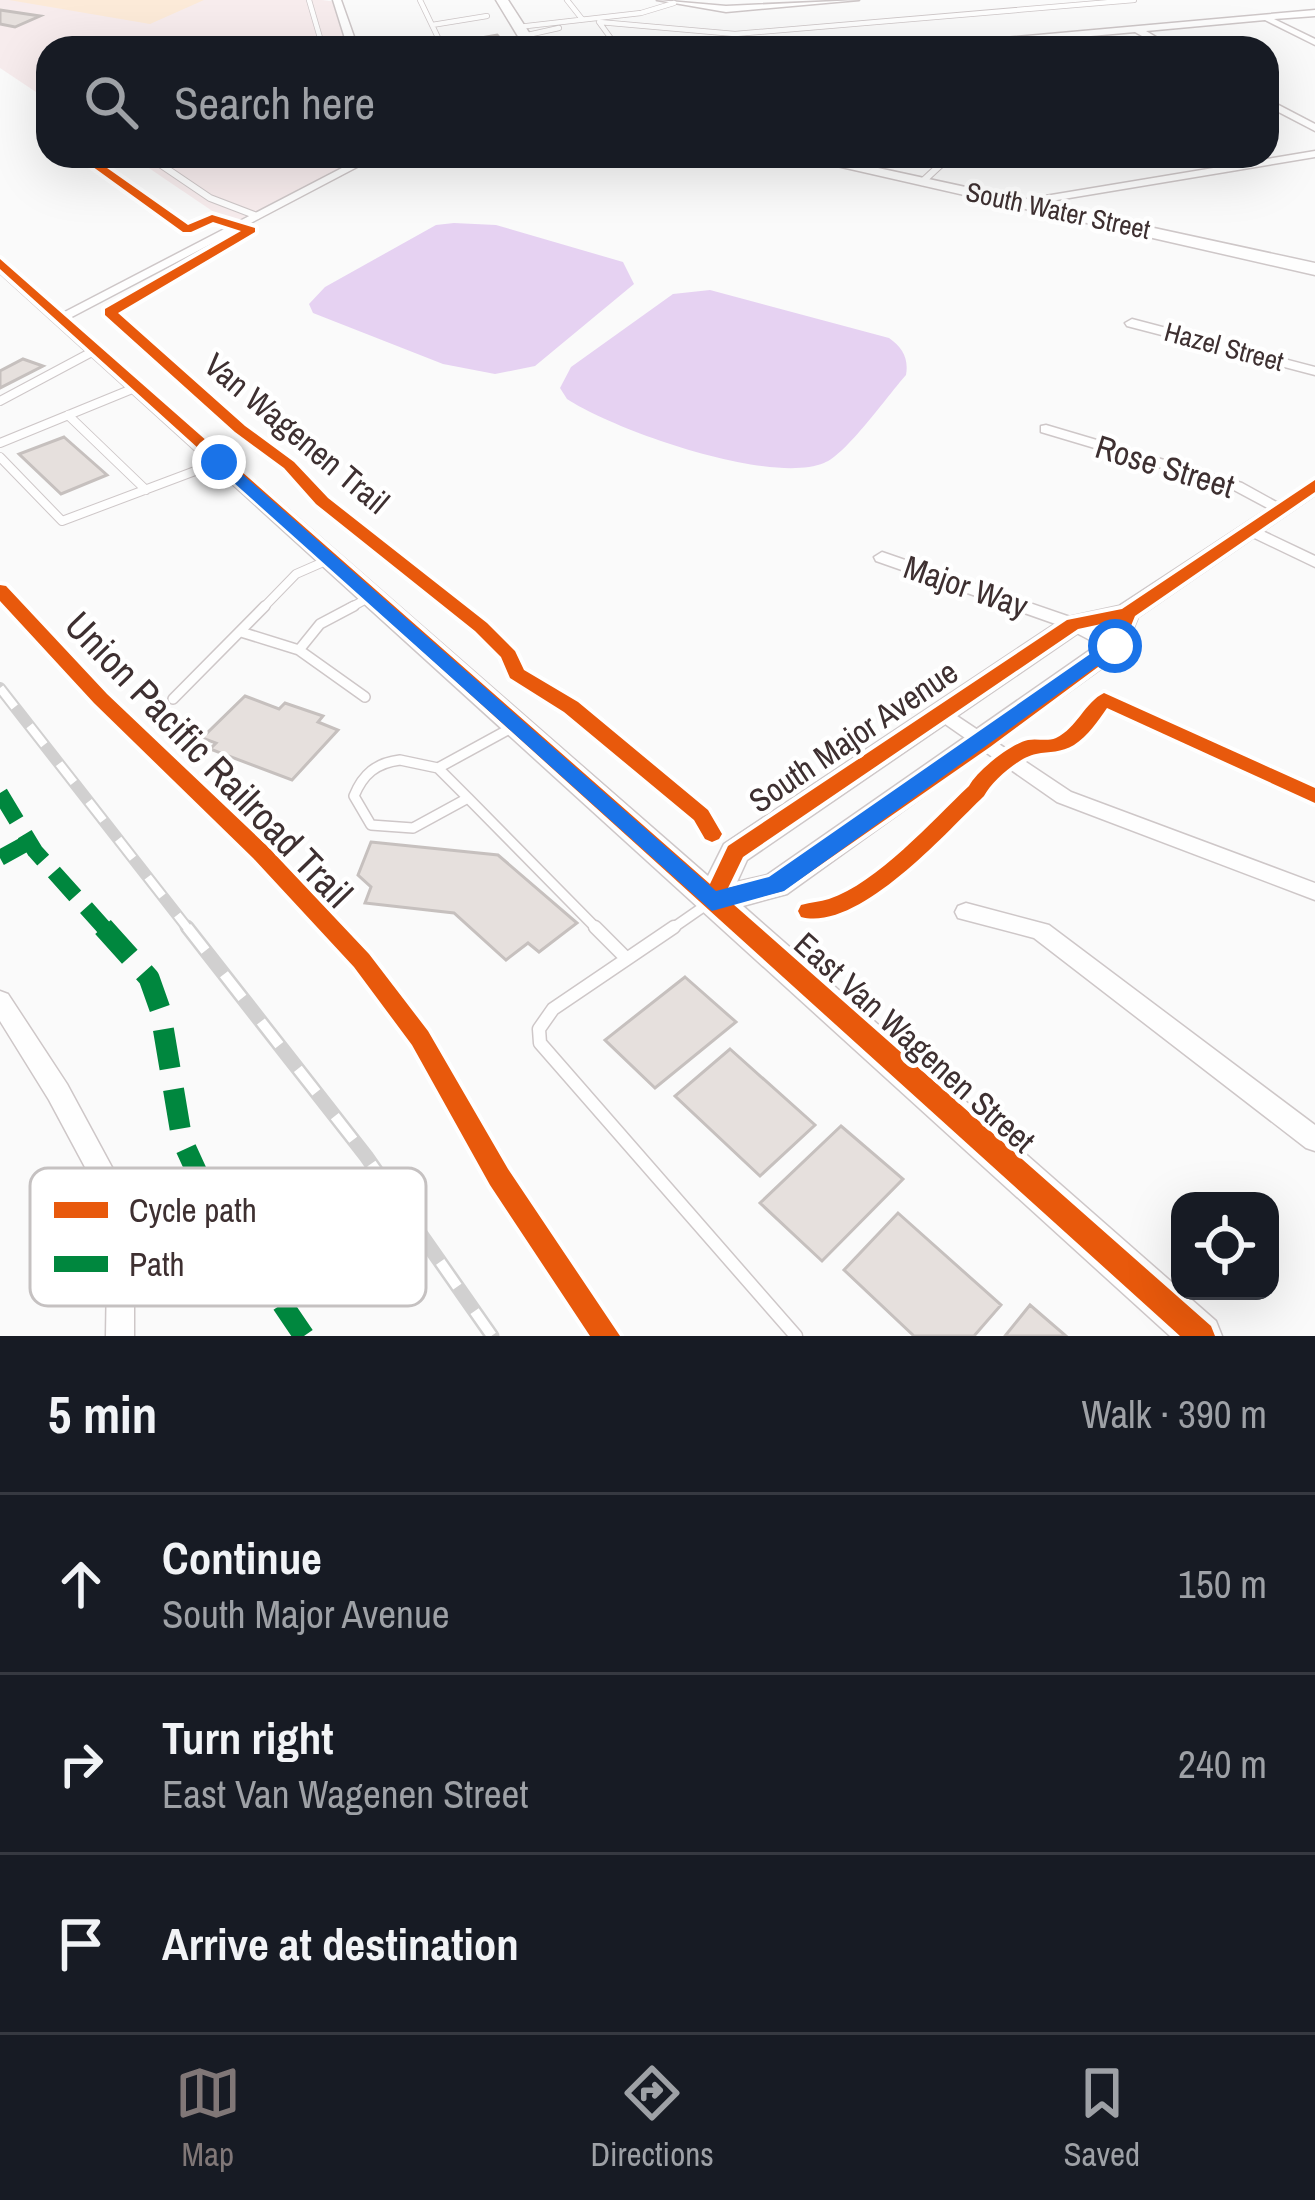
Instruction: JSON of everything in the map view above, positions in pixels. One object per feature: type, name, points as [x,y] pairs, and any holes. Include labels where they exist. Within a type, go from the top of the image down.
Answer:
[{"type":"main road","points":[[502,0],[523,36]]},
{"type":"main road","name":"South Water Street","points":[[857,168],[1315,269]]},
{"type":"main road","name":"East Van Wagenen Street","points":[[0,263],[1201,1336]]},
{"type":"main road","name":"South Major Avenue","points":[[712,902],[736,852],[1073,623],[1127,614],[1315,485]]},
{"type":"main road","points":[[712,902],[776,885],[983,742],[1115,646],[1127,614]]},
{"type":"street","points":[[337,0],[349,36]]},
{"type":"street","points":[[662,0],[738,9],[855,0]]},
{"type":"street","points":[[1079,36],[1315,13]]},
{"type":"street","points":[[1265,18],[1315,42]]},
{"type":"street","points":[[1136,29],[1148,36]]},
{"type":"street","points":[[1279,108],[1315,128]]},
{"type":"street","points":[[1279,160],[1315,154]]},
{"type":"street","points":[[61,317],[350,168]]},
{"type":"street","points":[[1199,168],[1205,172]]},
{"type":"street","points":[[1021,203],[1229,168]]},
{"type":"street","name":"Hazel Street","points":[[1132,323],[1315,371]]},
{"type":"street","name":"Rose Street","points":[[1046,429],[1238,486],[1281,509]]},
{"type":"street","points":[[1250,530],[1315,562]]},
{"type":"street","name":"Major Way","points":[[882,557],[1073,623],[1115,646]]},
{"type":"street","points":[[942,712],[1028,776],[1084,806],[1315,892]]},
{"type":"street","points":[[966,912],[1041,932],[1315,1140]]},
{"type":"street","points":[[0,1001],[99,1168]]},
{"type":"street","points":[[120,1306],[120,1336]]},
{"type":"lane","points":[[309,0],[319,36]]},
{"type":"lane","points":[[420,0],[437,36]]},
{"type":"lane","points":[[567,0],[582,20]]},
{"type":"lane","points":[[529,36],[599,22],[735,34],[1134,0]]},
{"type":"lane","points":[[527,36],[582,20],[662,10],[674,3]]},
{"type":"lane","points":[[432,25],[487,16]]},
{"type":"lane","points":[[599,22],[609,36]]},
{"type":"lane","points":[[166,168],[210,198],[257,216]]},
{"type":"lane","points":[[922,182],[937,168]]},
{"type":"lane","points":[[0,401],[97,350]]},
{"type":"lane","points":[[0,443],[136,386]]},
{"type":"lane","points":[[68,415],[146,490]]},
{"type":"lane","points":[[0,457],[62,521],[219,462]]},
{"type":"lane","points":[[173,699],[296,574],[328,560]]},
{"type":"lane","points":[[298,650],[320,625],[370,597]]},
{"type":"lane","points":[[241,632],[298,650],[365,697]]},
{"type":"lane","points":[[438,768],[514,727]]},
{"type":"lane","points":[[468,798],[397,831],[371,825],[356,807],[358,785],[376,766],[408,758],[438,768],[468,798],[627,959]]},
{"type":"lane","points":[[712,902],[554,1009],[539,1029],[540,1043],[796,1336]]},
{"type":"shaded area","points":[[0,0],[322,0],[338,2],[349,36],[36,36],[36,92],[0,68]]},
{"type":"shaded area","points":[[9,0],[204,0],[150,24]]},
{"type":"shaded area","points":[[149,168],[350,168],[236,227]]},
{"type":"shaded area","points":[[436,225],[496,225],[623,262],[634,284],[535,366],[495,374],[443,364],[313,313],[309,304],[325,287]]},
{"type":"shaded area","points":[[710,290],[889,338],[903,354],[906,375],[844,449],[824,463],[799,468],[768,467],[694,451],[620,426],[567,399],[560,388],[571,367],[673,294]]},
{"type":"building","points":[[0,10],[40,16],[15,27],[0,24]]},
{"type":"building","points":[[23,359],[43,366],[0,388],[0,371]]},
{"type":"building","points":[[64,437],[107,475],[61,494],[19,454]]},
{"type":"building","points":[[245,696],[279,709],[285,703],[323,716],[318,722],[338,730],[292,780],[210,749],[216,743],[202,738]]},
{"type":"building","points":[[371,842],[498,855],[577,923],[539,952],[528,943],[506,960],[454,913],[365,903],[371,887],[358,875]]},
{"type":"building","points":[[685,977],[736,1022],[655,1088],[605,1040]]},
{"type":"building","points":[[730,1049],[815,1125],[760,1176],[675,1096]]},
{"type":"building","points":[[841,1126],[903,1179],[822,1261],[760,1203]]},
{"type":"building","points":[[898,1213],[1001,1305],[974,1336],[914,1336],[844,1270]]},
{"type":"building","points":[[1030,1305],[1066,1336],[1005,1336]]},
{"type":"railway","points":[[0,688],[189,930]]},
{"type":"railway","points":[[187,927],[374,1168]]},
{"type":"railway","points":[[426,1242],[492,1336]]},
{"type":"marked path","points":[[0,793],[35,851],[149,978],[160,1009],[182,1140],[195,1168]]},
{"type":"marked path","points":[[0,858],[29,842]]},
{"type":"marked path","points":[[284,1306],[304,1336]]},
{"type":"cycle path","name":"Van Wagenen Trail","points":[[100,168],[187,230],[212,218],[251,230],[110,312],[240,429],[289,465],[322,501],[481,627],[509,655],[516,674],[571,707],[701,815],[712,834]]},
{"type":"cycle path","points":[[0,263],[1201,1336]]},
{"type":"cycle path","points":[[712,901],[735,852],[1073,624],[1127,613],[1315,485]]},
{"type":"cycle path","name":"Union Pacific Railroad Trail","points":[[0,590],[100,699],[260,853],[361,961],[420,1038],[499,1177],[606,1336]]},
{"type":"cycle path","points":[[712,901],[776,885],[983,742],[1115,646],[1127,613]]},
{"type":"cycle path","points":[[809,911],[828,909],[873,884],[977,791],[984,777],[1031,746],[1064,742],[1082,728],[1104,699],[1315,796]]},
{"type":"route","points":[[219,462],[712,902],[776,885],[1115,646]]}]
